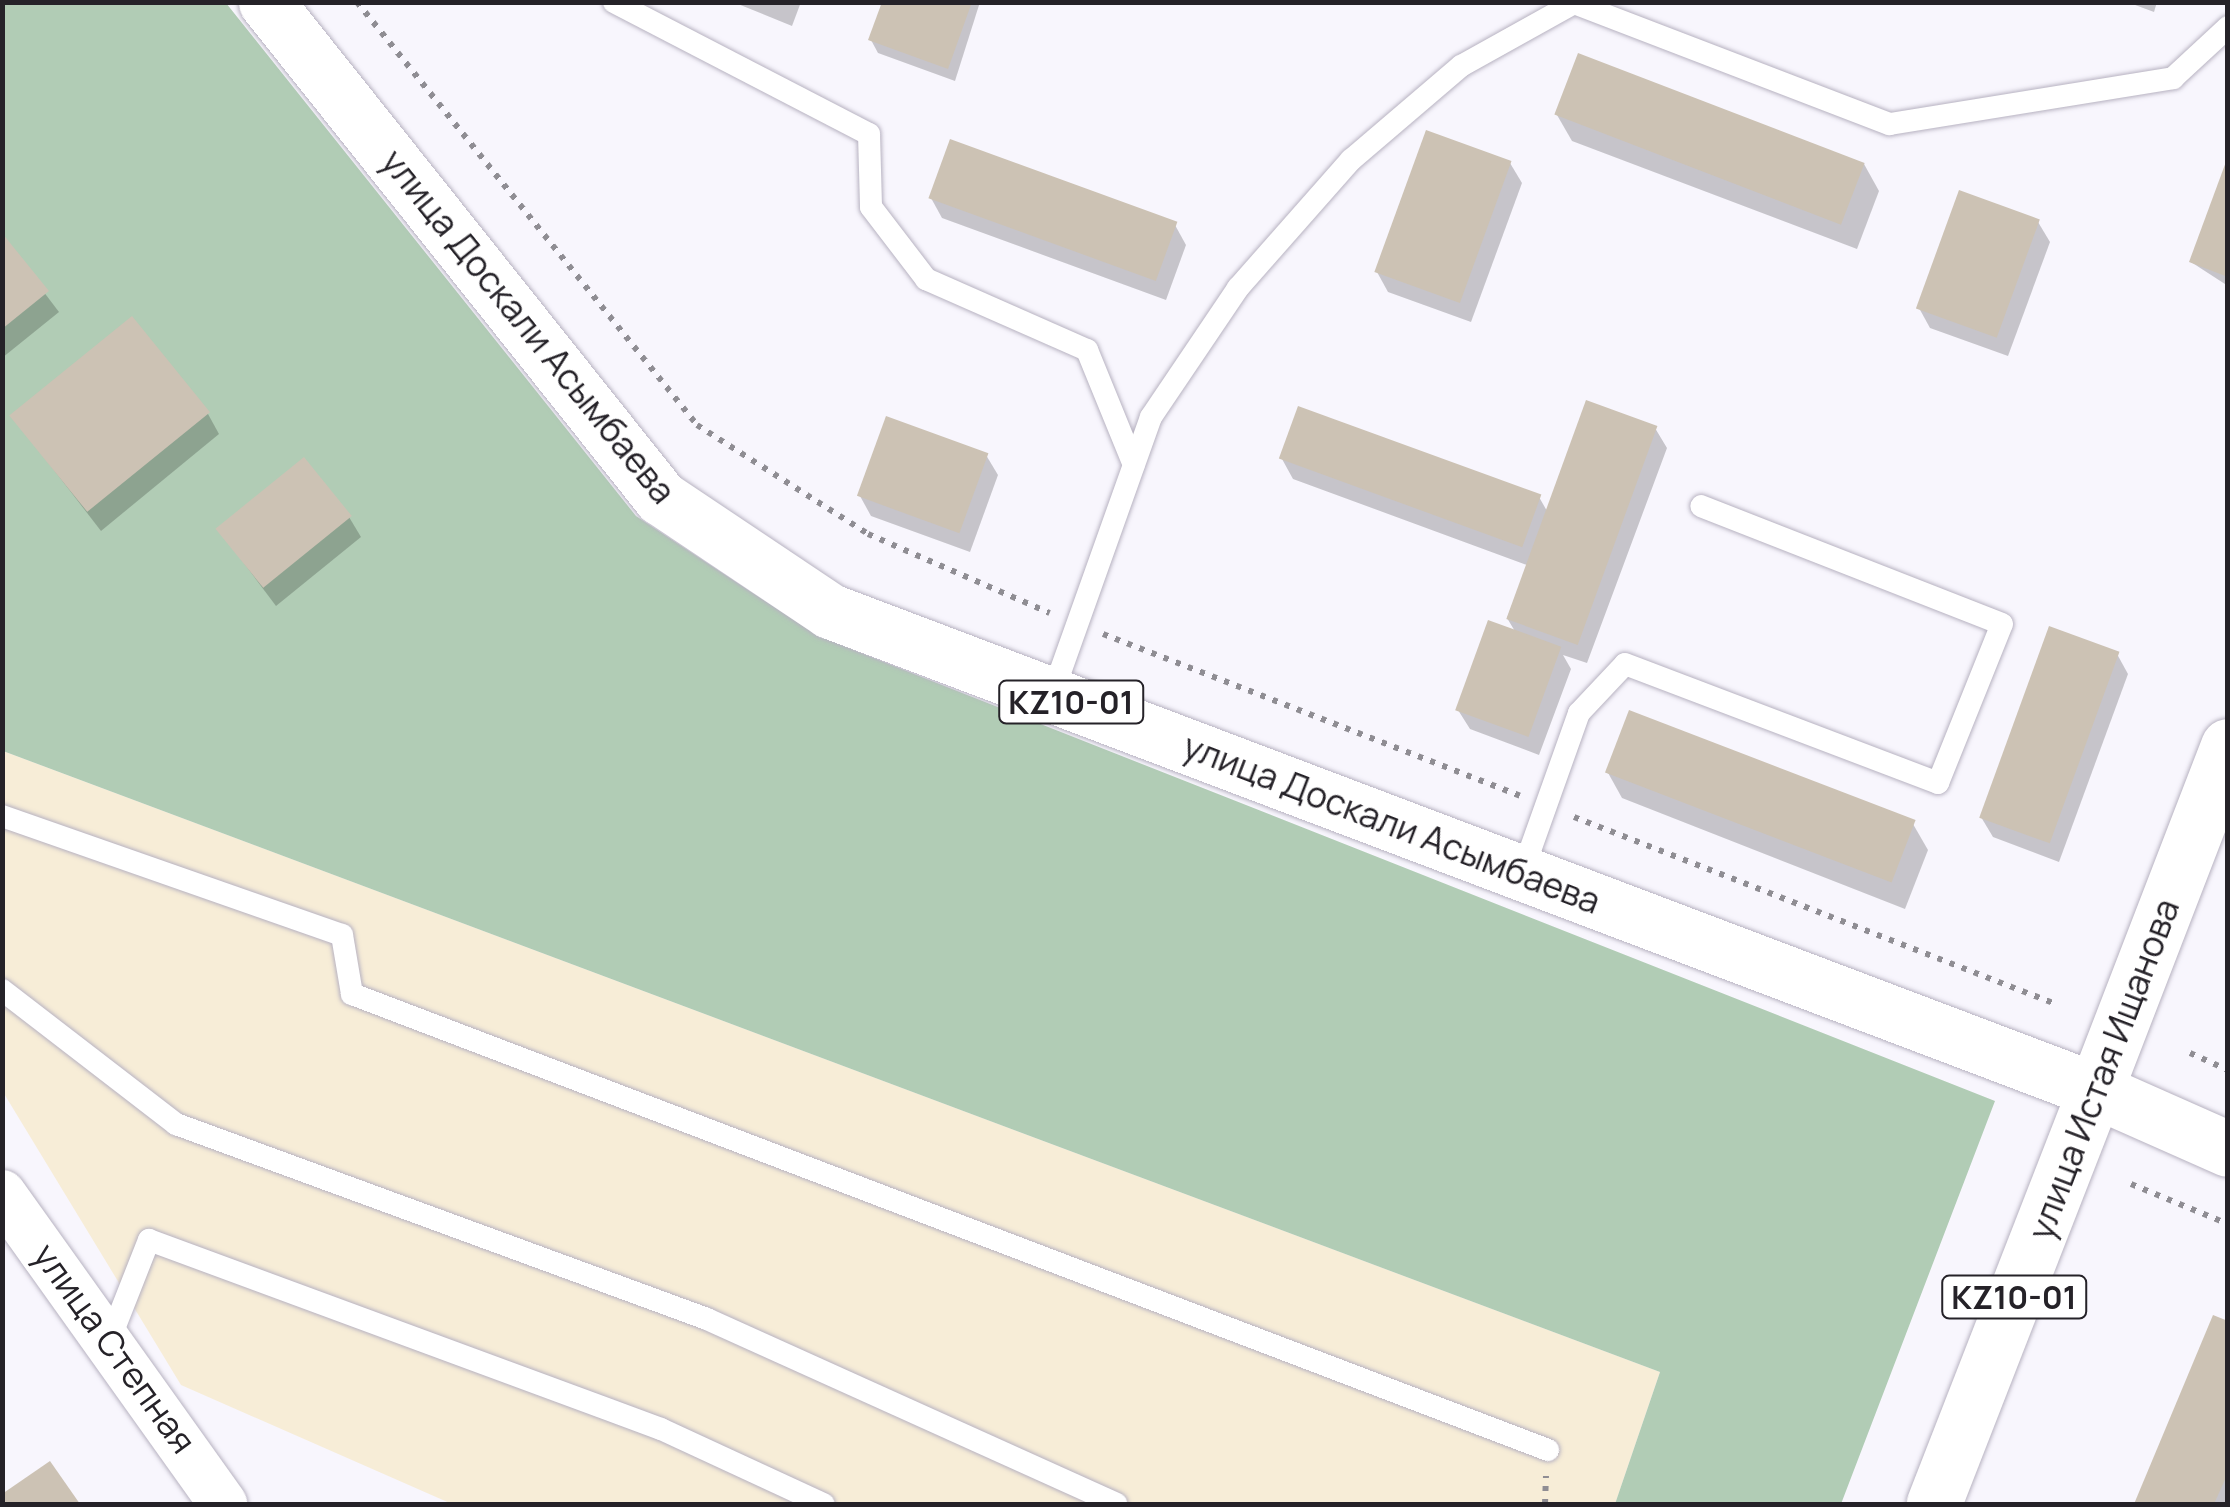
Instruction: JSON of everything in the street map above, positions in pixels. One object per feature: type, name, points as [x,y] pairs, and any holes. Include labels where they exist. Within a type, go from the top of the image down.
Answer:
[{"type":"main road","name":"улица Доскали Асымбаева","points":[[266,2],[661,498],[830,610],[2095,1090],[2228,1150]]},
{"type":"main road","name":"улица Истая Ищанова","points":[[1934,1504],[2228,746]]},
{"type":"street","name":"улица Степная","points":[[2,1194],[223,1504]]},
{"type":"lane","points":[[614,2],[868,134],[871,207],[926,279],[1087,350],[1134,465]]},
{"type":"lane","points":[[1052,695],[1151,417],[1238,288],[1351,160],[1461,66],[1574,3],[1890,124],[2173,78],[2228,27]]},
{"type":"lane","points":[[1522,873],[1541,804],[1580,713],[1625,664],[1938,783],[2002,624],[1701,506]]},
{"type":"lane","points":[[2,816],[342,935],[352,994],[1548,1450]]},
{"type":"lane","points":[[2,990],[176,1124],[707,1319],[1116,1504]]},
{"type":"lane","points":[[108,1344],[148,1240],[661,1428],[823,1504]]},
{"type":"path","points":[[357,2],[697,425],[868,534],[1078,624],[2053,1003]]},
{"type":"path","points":[[2190,1054],[2228,1070]]},
{"type":"path","points":[[2131,1184],[2228,1224]]},
{"type":"shaded area","points":[[3,751],[1660,1372],[1615,1504],[452,1504],[181,1385],[3,1092]]},
{"type":"green space","points":[[2,3],[226,3],[636,516],[818,636],[1995,1101],[1841,1504],[1615,1504],[1660,1372],[3,751]]},
{"type":"building","points":[[882,2],[972,2],[948,69],[868,40]]},
{"type":"building","points":[[1578,53],[1865,163],[1841,225],[1554,115]]},
{"type":"building","points":[[1426,130],[1512,161],[1460,303],[1374,272]]},
{"type":"building","points":[[950,139],[1177,222],[1156,281],[928,198]]},
{"type":"building","points":[[2228,159],[2228,277],[2189,262]]},
{"type":"building","points":[[1959,190],[2040,219],[1997,338],[1916,308]]},
{"type":"building","points":[[2,233],[49,291],[2,329]]},
{"type":"building","points":[[132,316],[210,412],[87,512],[9,415]]},
{"type":"building","points":[[1586,400],[1657,426],[1578,645],[1506,619]]},
{"type":"building","points":[[1298,406],[1541,495],[1522,547],[1279,459]]},
{"type":"building","points":[[886,416],[988,453],[959,533],[857,496]]},
{"type":"building","points":[[304,457],[352,516],[263,588],[215,529]]},
{"type":"building","points":[[1488,620],[1561,647],[1528,737],[1455,710]]},
{"type":"building","points":[[2049,626],[2119,652],[2050,843],[1979,818]]},
{"type":"building","points":[[1629,710],[1916,820],[1892,883],[1605,773]]},
{"type":"building","points":[[2213,1315],[2228,1321],[2228,1473],[2214,1504],[2134,1504]]},
{"type":"building","points":[[50,1461],[80,1504],[2,1504],[2,1494]]}]
